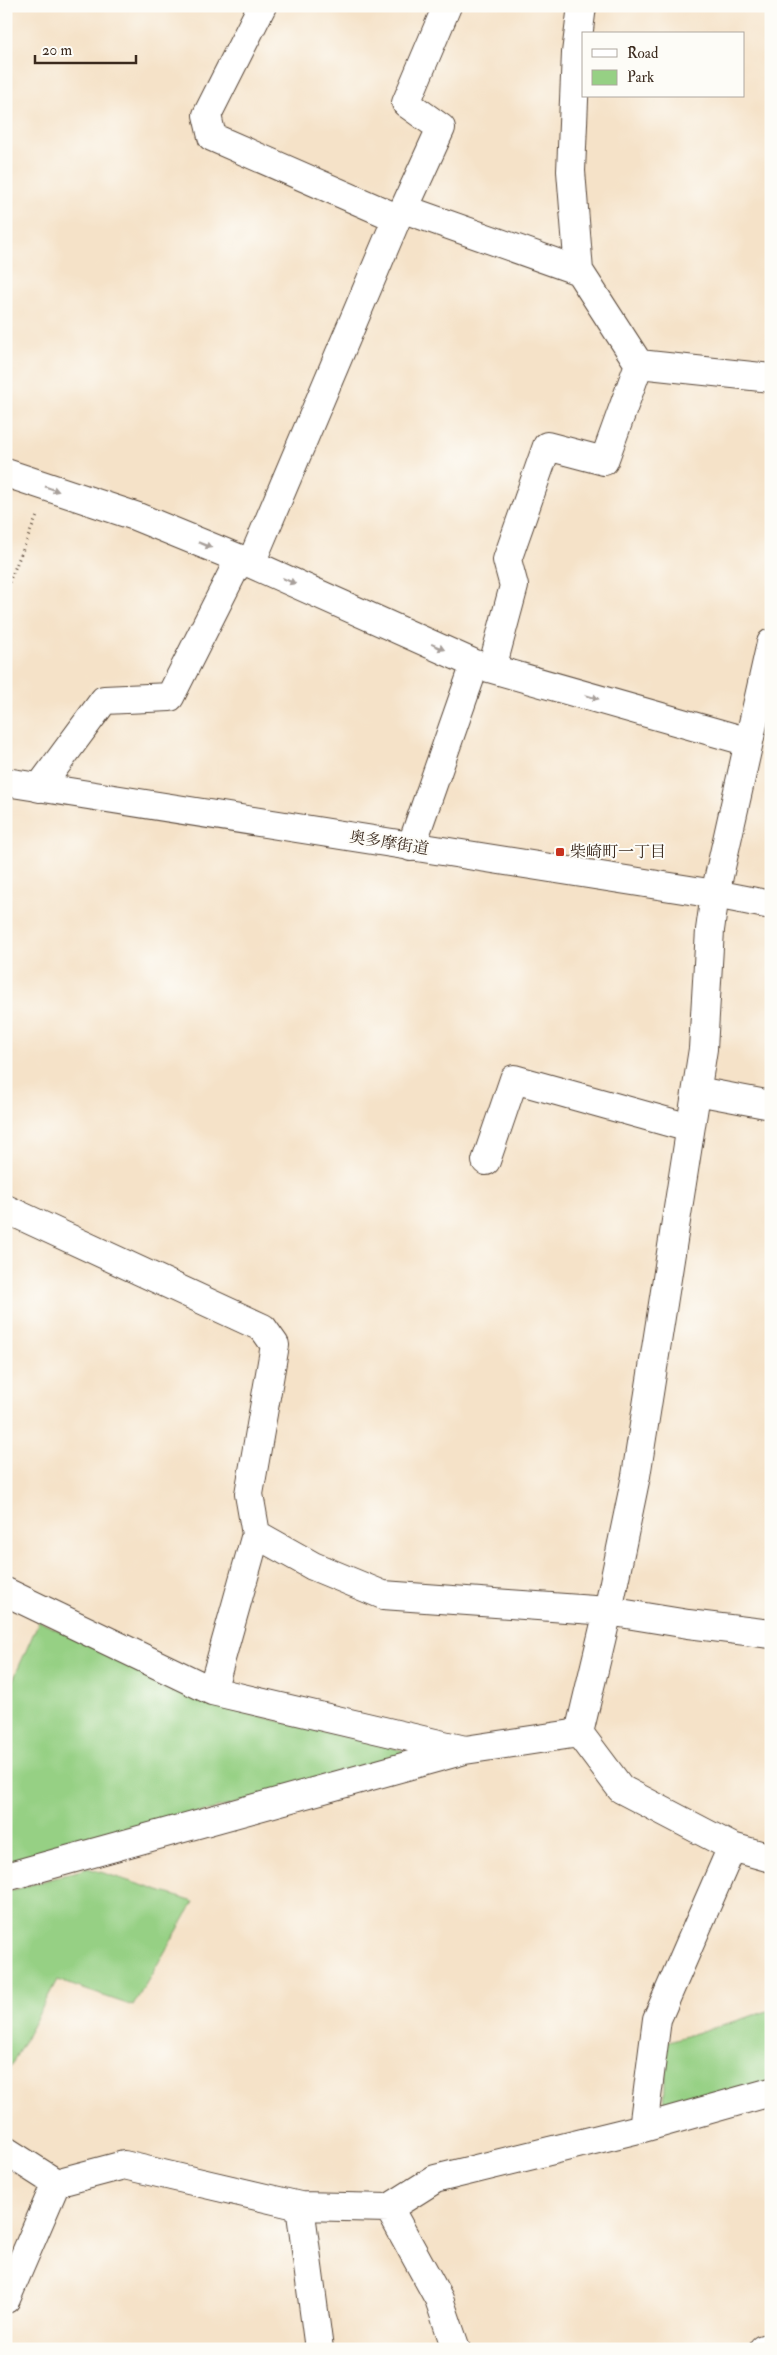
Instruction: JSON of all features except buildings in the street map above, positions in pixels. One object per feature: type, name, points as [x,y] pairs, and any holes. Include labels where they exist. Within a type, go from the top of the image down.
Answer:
[{"type":"street","points":[[262,6],[207,115],[212,137],[400,214],[579,271]]},
{"type":"street","points":[[39,788],[104,700],[170,697],[235,568],[254,556],[400,214],[441,128],[406,103],[447,6]]},
{"type":"street","points":[[582,6],[576,53],[571,171],[579,271],[639,364]]},
{"type":"street","points":[[639,364],[771,378]]},
{"type":"street","points":[[411,847],[514,586],[507,560],[546,446],[604,461],[639,364]]},
{"type":"street","points":[[6,473],[135,516],[245,561],[484,666],[750,742]]},
{"type":"street","points":[[579,1733],[608,1611],[636,1476],[703,1049],[710,930],[715,894],[769,658]]},
{"type":"street","name":"奥多摩街道","points":[[6,782],[715,894],[771,905]]},
{"type":"street","points":[[486,1160],[514,1079],[679,1125],[691,1126]]},
{"type":"street","points":[[697,1092],[771,1104]]},
{"type":"street","points":[[6,1209],[263,1328],[275,1345],[249,1494],[256,1534],[212,1691]]},
{"type":"street","points":[[256,1534],[313,1566],[382,1595],[608,1611],[688,1624],[771,1634]]},
{"type":"street","points":[[6,1592],[212,1691],[465,1750]]},
{"type":"street","points":[[6,1877],[465,1750],[579,1733]]},
{"type":"street","points":[[579,1733],[621,1789],[732,1847],[771,1858]]},
{"type":"street","points":[[643,2128],[657,2018],[732,1847]]},
{"type":"street","points":[[6,2151],[56,2183],[124,2165],[300,2206],[389,2208],[435,2179],[643,2128],[771,2092]]},
{"type":"street","points":[[6,2299],[56,2183]]},
{"type":"street","points":[[300,2206],[319,2349]]},
{"type":"street","points":[[389,2208],[439,2299],[456,2349]]},
{"type":"street","points":[[763,2349],[771,2347]]},
{"type":"path","points":[[7,587],[50,488]]},
{"type":"green space","points":[[39,1621],[211,1705],[423,1755],[6,1863],[6,1696]]},
{"type":"green space","points":[[88,1868],[194,1902],[133,2006],[57,1980],[6,2075],[6,1892]]},
{"type":"green space","points":[[771,2010],[771,2089],[664,2118],[666,2042]]},
{"type":"place","name":"柴崎町一丁目","points":[[560,852]]}]
